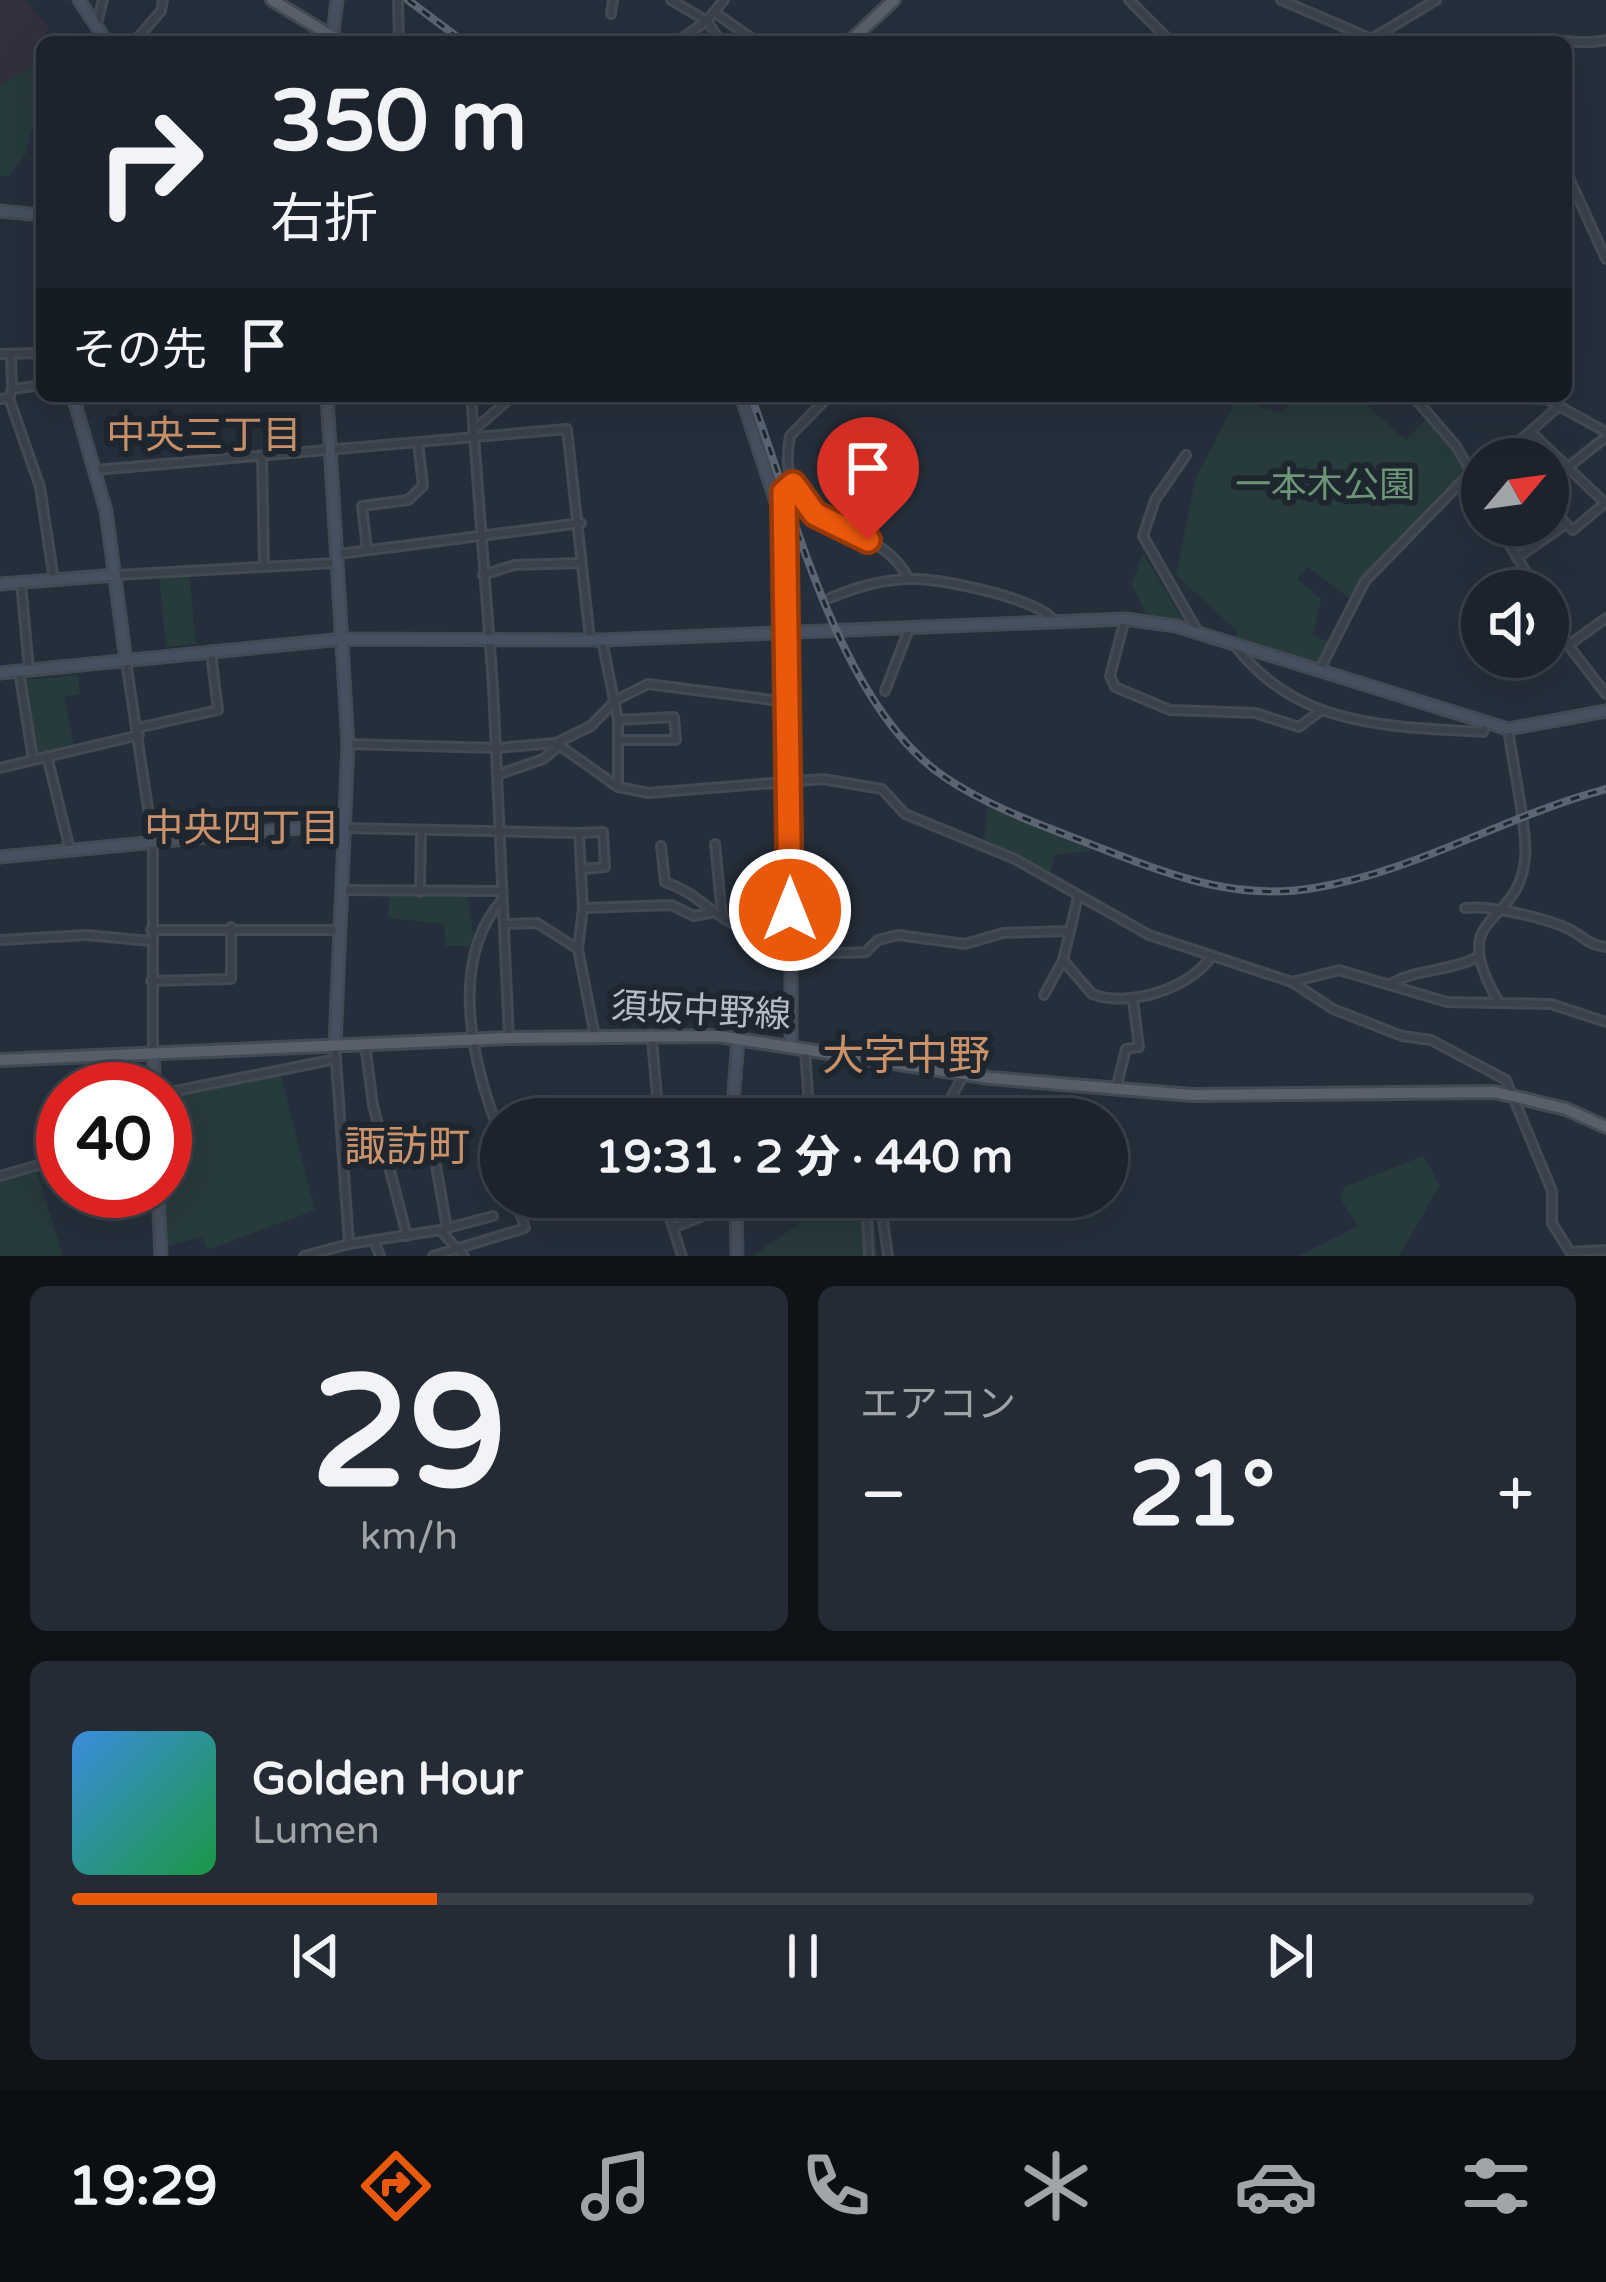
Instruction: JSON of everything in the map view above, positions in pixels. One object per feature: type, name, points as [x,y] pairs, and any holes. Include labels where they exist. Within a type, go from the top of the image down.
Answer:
[{"type":"main road","points":[[272,0],[329,36]]},
{"type":"main road","points":[[855,36],[894,0]]},
{"type":"main road","name":"須坂中野線","points":[[0,1060],[509,1038],[738,1038],[965,1073],[1116,1089],[1266,1098],[1516,1096],[1606,1127]]},
{"type":"street","points":[[79,0],[104,36]]},
{"type":"street","points":[[97,22],[103,0]]},
{"type":"street","points":[[139,36],[161,11],[163,0]]},
{"type":"street","points":[[335,36],[337,0]]},
{"type":"street","points":[[398,0],[399,36]]},
{"type":"street","points":[[611,14],[613,0]]},
{"type":"street","points":[[671,0],[707,20],[717,36]]},
{"type":"street","points":[[684,36],[724,0]]},
{"type":"street","points":[[869,0],[877,12]]},
{"type":"street","points":[[1129,0],[1165,36]]},
{"type":"street","points":[[1281,0],[1366,36]]},
{"type":"street","points":[[1382,36],[1436,0]]},
{"type":"street","points":[[714,12],[748,36]]},
{"type":"street","points":[[1572,42],[1606,40]]},
{"type":"street","points":[[1572,184],[1606,259]]},
{"type":"street","points":[[0,211],[36,214]]},
{"type":"street","points":[[0,354],[36,353]]},
{"type":"street","points":[[11,354],[7,396],[40,487],[54,581]]},
{"type":"street","points":[[7,396],[36,387]]},
{"type":"street","points":[[75,402],[95,470],[116,575],[153,842],[154,1062]]},
{"type":"street","points":[[327,402],[348,744],[334,1045],[349,1244]]},
{"type":"street","points":[[472,402],[496,748],[509,1038]]},
{"type":"street","points":[[475,434],[507,402]]},
{"type":"street","points":[[743,402],[780,511]]},
{"type":"street","points":[[823,402],[790,436],[793,484],[815,514],[890,552],[909,578]]},
{"type":"street","points":[[1418,402],[1461,453]]},
{"type":"street","points":[[1550,402],[1606,435],[1569,465]]},
{"type":"street","points":[[1525,438],[1558,407]]},
{"type":"street","points":[[95,470],[567,429],[581,563],[596,640],[616,700],[618,788]]},
{"type":"street","points":[[1532,432],[1538,438]]},
{"type":"street","points":[[367,549],[362,506],[408,500],[423,486],[418,442]]},
{"type":"street","points":[[262,455],[263,565]]},
{"type":"street","points":[[1186,455],[1155,500],[1143,536],[1198,632]]},
{"type":"street","points":[[1569,469],[1605,503],[1573,530],[1569,527]]},
{"type":"street","points":[[793,484],[784,492],[780,511],[790,784],[790,950],[806,1098]]},
{"type":"street","points":[[1320,669],[1365,581],[1461,489]]},
{"type":"street","points":[[0,584],[339,559],[367,549],[579,523]]},
{"type":"street","points":[[1509,546],[1522,570]]},
{"type":"street","points":[[1516,558],[1535,546]]},
{"type":"street","points":[[483,575],[514,565],[581,563]]},
{"type":"street","points":[[830,598],[866,584],[909,578],[1000,596],[1050,614],[1054,623]]},
{"type":"street","points":[[21,583],[34,759]]},
{"type":"street","points":[[1606,618],[1570,644],[1606,694]]},
{"type":"street","points":[[1125,619],[1110,676],[1114,687],[1170,710],[1255,713],[1282,726],[1299,727],[1319,712]]},
{"type":"street","points":[[0,674],[343,639],[596,640],[1125,619],[1198,632],[1508,729],[1606,711]]},
{"type":"street","points":[[886,691],[909,629]]},
{"type":"street","points":[[1234,644],[1255,671],[1319,712],[1389,727],[1483,732],[1486,723]]},
{"type":"street","points":[[0,768],[218,710],[211,652]]},
{"type":"street","points":[[1597,680],[1606,673]]},
{"type":"street","points":[[497,775],[543,758],[598,721],[616,700],[657,682],[788,702]]},
{"type":"street","points":[[618,720],[674,717],[676,740],[620,740]]},
{"type":"street","points":[[1498,1000],[1476,958],[1486,923],[1502,909],[1526,856],[1508,729]]},
{"type":"street","points":[[348,744],[557,745],[618,788],[648,793],[823,779],[882,789],[905,814],[1015,859],[1148,935],[1292,982],[1333,1009],[1402,1036],[1431,1040],[1506,1080],[1552,1191],[1552,1223],[1570,1254],[1606,1250]]},
{"type":"street","points":[[47,756],[70,850]]},
{"type":"street","points":[[0,857],[341,826],[602,832],[605,867],[581,869]]},
{"type":"street","points":[[420,893],[421,830]]},
{"type":"street","points":[[579,833],[583,908],[578,949],[595,1036]]},
{"type":"street","points":[[715,844],[718,914]]},
{"type":"street","points":[[661,846],[665,882],[693,892],[718,914],[790,950],[866,952],[878,940],[898,935],[965,944],[1003,933],[1070,931]]},
{"type":"street","points":[[339,890],[502,895]]},
{"type":"street","points":[[486,1098],[469,983],[481,924],[502,895]]},
{"type":"street","points":[[1044,995],[1063,960],[1078,896]]},
{"type":"street","points":[[583,908],[671,905],[694,916],[718,914]]},
{"type":"street","points":[[1465,908],[1502,909],[1568,928],[1590,945],[1606,947]]},
{"type":"street","points":[[504,924],[537,923],[578,949]]},
{"type":"street","points":[[151,981],[231,979],[231,927]]},
{"type":"street","points":[[152,930],[337,930]]},
{"type":"street","points":[[0,940],[86,935],[151,941]]},
{"type":"street","points":[[1063,960],[1092,994],[1132,1000],[1192,978],[1211,957]]},
{"type":"street","points":[[1390,983],[1413,972],[1452,970],[1476,958]]},
{"type":"street","points":[[1292,982],[1340,970],[1447,1002],[1551,1004],[1606,1022]]},
{"type":"street","points":[[1116,1089],[1126,1049],[1139,1047],[1132,1000]]},
{"type":"street","points":[[652,1035],[657,1098]]},
{"type":"street","points":[[734,1098],[738,1038]]},
{"type":"street","points":[[365,1044],[373,1105],[407,1235]]},
{"type":"street","points":[[192,1088],[336,1059]]},
{"type":"street","points":[[951,1098],[965,1073]]},
{"type":"street","points":[[386,1145],[431,1137],[443,1229],[464,1256]]},
{"type":"street","points":[[0,1176],[36,1166]]},
{"type":"street","points":[[159,1218],[161,1256]]},
{"type":"street","points":[[304,1256],[485,1218]]},
{"type":"street","points":[[433,1256],[525,1228],[522,1218]]},
{"type":"street","points":[[670,1218],[682,1256]]},
{"type":"street","points":[[673,1228],[696,1218]]},
{"type":"street","points":[[736,1218],[737,1256]]},
{"type":"street","points":[[867,1218],[869,1256]]},
{"type":"street","points":[[883,1218],[888,1256]]},
{"type":"street","points":[[374,1240],[380,1256]]},
{"type":"shaded area","points":[[0,0],[26,0],[50,30],[36,36],[36,64],[0,85]]},
{"type":"green space","points":[[36,64],[36,131],[31,130],[26,154],[8,177],[0,176],[0,85]]},
{"type":"green space","name":"一本木公園","points":[[1235,402],[1260,402],[1258,407],[1281,413],[1290,402],[1363,402],[1406,440],[1430,416],[1461,460],[1461,482],[1373,571],[1354,602],[1308,567],[1297,579],[1321,599],[1313,635],[1333,644],[1320,669],[1234,644],[1237,631],[1176,575],[1196,478]]},
{"type":"green space","points":[[1143,553],[1184,622],[1146,614],[1132,584]]},
{"type":"green space","points":[[189,572],[196,644],[166,647],[159,575]]},
{"type":"green space","points":[[78,675],[80,694],[64,697],[74,747],[38,755],[24,680]]},
{"type":"green space","points":[[988,807],[1091,851],[1054,855],[1051,872],[984,844]]},
{"type":"green space","points":[[389,892],[467,894],[475,946],[445,946],[444,924],[388,918]]},
{"type":"green space","points":[[279,1068],[315,1210],[207,1250],[202,1237],[161,1248],[162,1218],[192,1218],[192,1087]]},
{"type":"green space","points":[[1423,1156],[1440,1185],[1399,1256],[1298,1256],[1358,1226],[1340,1198],[1344,1187]]},
{"type":"green space","points":[[36,1172],[36,1218],[51,1218],[63,1256],[0,1256],[0,1182]]},
{"type":"green space","points":[[873,1218],[878,1256],[752,1256],[805,1220]]},
{"type":"railway","points":[[408,0],[456,36]]},
{"type":"railway","points":[[753,402],[825,604],[877,705],[909,746],[946,778],[1003,809],[1180,877],[1232,888],[1286,891],[1388,869],[1606,789]]},
{"type":"district","name":"中央三丁目","points":[[204,435]]},
{"type":"district","name":"中央四丁目","points":[[242,828]]},
{"type":"district","name":"大字中野","points":[[906,1056]]},
{"type":"district","name":"諏訪町","points":[[407,1147]]},
{"type":"route","points":[[790,910],[790,743],[780,511],[784,492],[793,484],[815,514],[868,540]]}]
